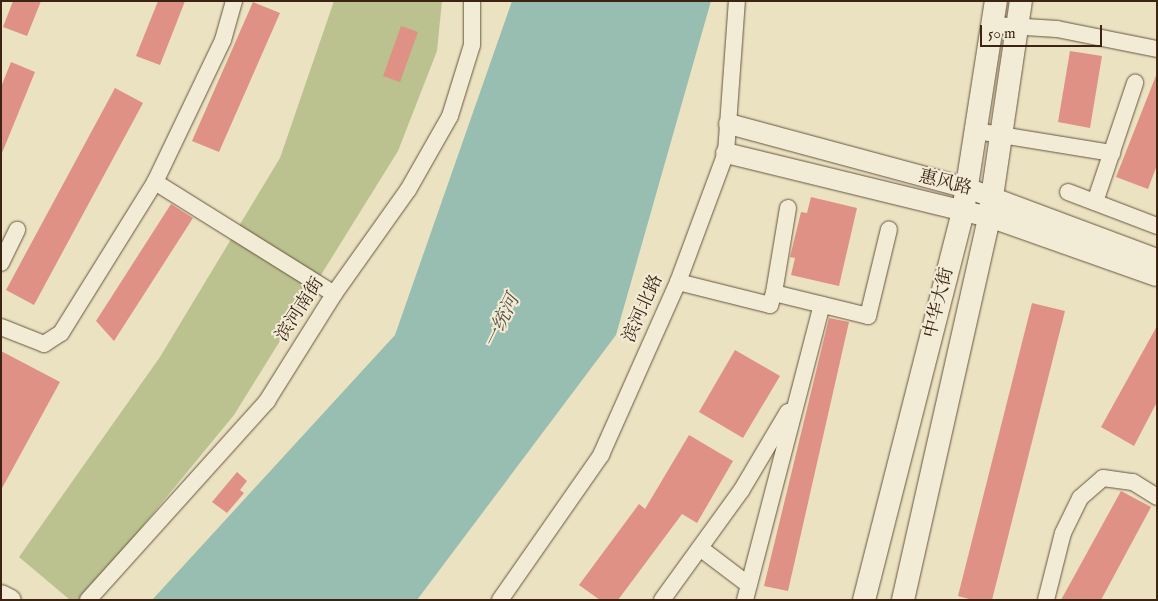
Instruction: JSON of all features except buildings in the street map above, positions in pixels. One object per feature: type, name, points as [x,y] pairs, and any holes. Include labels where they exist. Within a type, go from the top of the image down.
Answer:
[{"type":"main road","name":"中华大街","points":[[867,598],[963,211],[996,1]]},
{"type":"main road","name":"中华大街","points":[[903,600],[990,207],[1021,1]]},
{"type":"street","points":[[1,327],[44,344],[60,333],[155,182],[223,40],[234,1]]},
{"type":"street","name":"滨河南街","points":[[88,600],[267,401],[334,294],[408,190],[450,116],[472,45],[472,1]]},
{"type":"street","name":"滨河北路","points":[[500,600],[601,456],[678,282],[726,153],[737,1]]},
{"type":"street","points":[[993,25],[1057,29],[1157,49]]},
{"type":"street","points":[[1095,202],[1135,83]]},
{"type":"street","name":"惠风路","points":[[729,124],[967,188],[990,207],[1157,259]]},
{"type":"street","points":[[976,131],[1112,153]]},
{"type":"street","points":[[726,153],[963,211],[990,207],[1157,276]]},
{"type":"street","points":[[155,182],[334,294]]},
{"type":"street","points":[[1068,192],[1157,226]]},
{"type":"street","points":[[678,282],[770,305],[774,293],[788,208]]},
{"type":"street","points":[[774,293],[868,316],[889,229]]},
{"type":"street","points":[[1,263],[17,230]]},
{"type":"street","points":[[700,548],[747,592],[822,305]]},
{"type":"street","points":[[662,600],[741,491],[798,395]]},
{"type":"street","points":[[1046,600],[1063,533],[1080,498],[1103,478],[1133,482],[1157,497]]},
{"type":"street","points":[[1,594],[11,600]]},
{"type":"green space","points":[[334,1],[442,1],[437,51],[398,151],[234,415],[82,600],[70,600],[19,557],[160,357],[280,158]]},
{"type":"water","name":"一统河","points":[[512,1],[711,1],[616,335],[417,600],[152,600],[395,335]]}]
